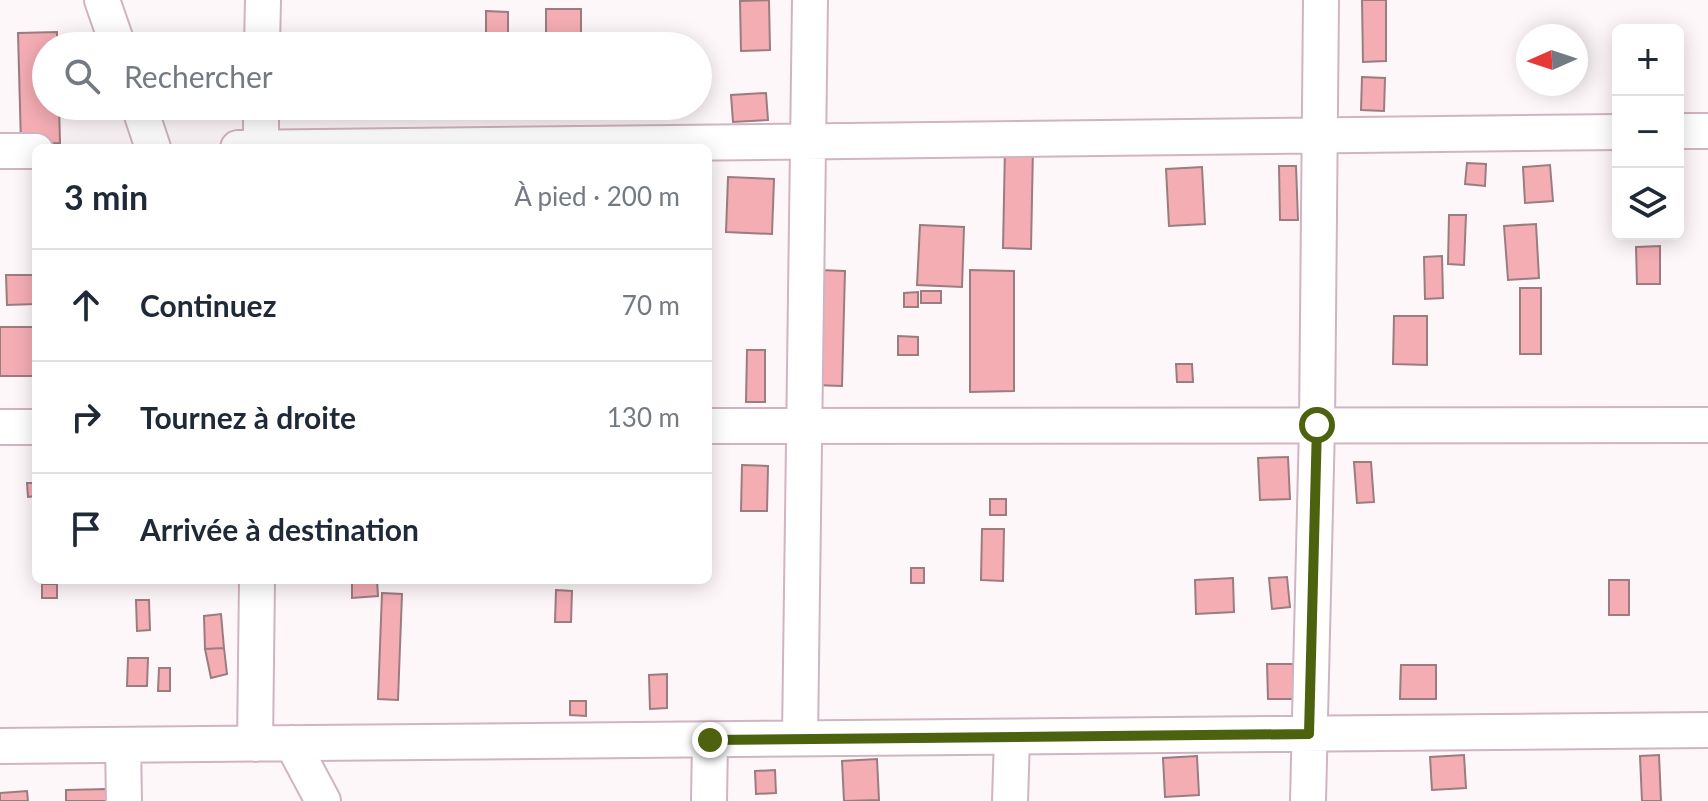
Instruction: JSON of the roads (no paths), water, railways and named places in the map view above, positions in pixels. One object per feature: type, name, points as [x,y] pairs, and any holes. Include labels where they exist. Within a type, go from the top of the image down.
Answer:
[{"type":"street","points":[[102,0],[113,32]]},
{"type":"street","points":[[262,32],[263,0]]},
{"type":"street","points":[[800,738],[810,0]]},
{"type":"street","points":[[1308,801],[1317,425],[1321,0]]},
{"type":"street","points":[[144,120],[152,144]]},
{"type":"street","points":[[261,120],[261,144]]},
{"type":"street","points":[[1684,131],[1708,131]]},
{"type":"street","points":[[574,144],[1612,132]]},
{"type":"street","points":[[0,151],[32,151]]},
{"type":"street","points":[[712,426],[1708,425]]},
{"type":"street","points":[[0,427],[32,427]]},
{"type":"street","points":[[255,744],[257,584]]},
{"type":"street","points":[[0,746],[1708,730]]},
{"type":"street","points":[[1010,801],[1012,737]]},
{"type":"street","points":[[709,801],[710,740]]},
{"type":"street","points":[[292,743],[323,801]]},
{"type":"street","points":[[123,745],[124,801]]}]
